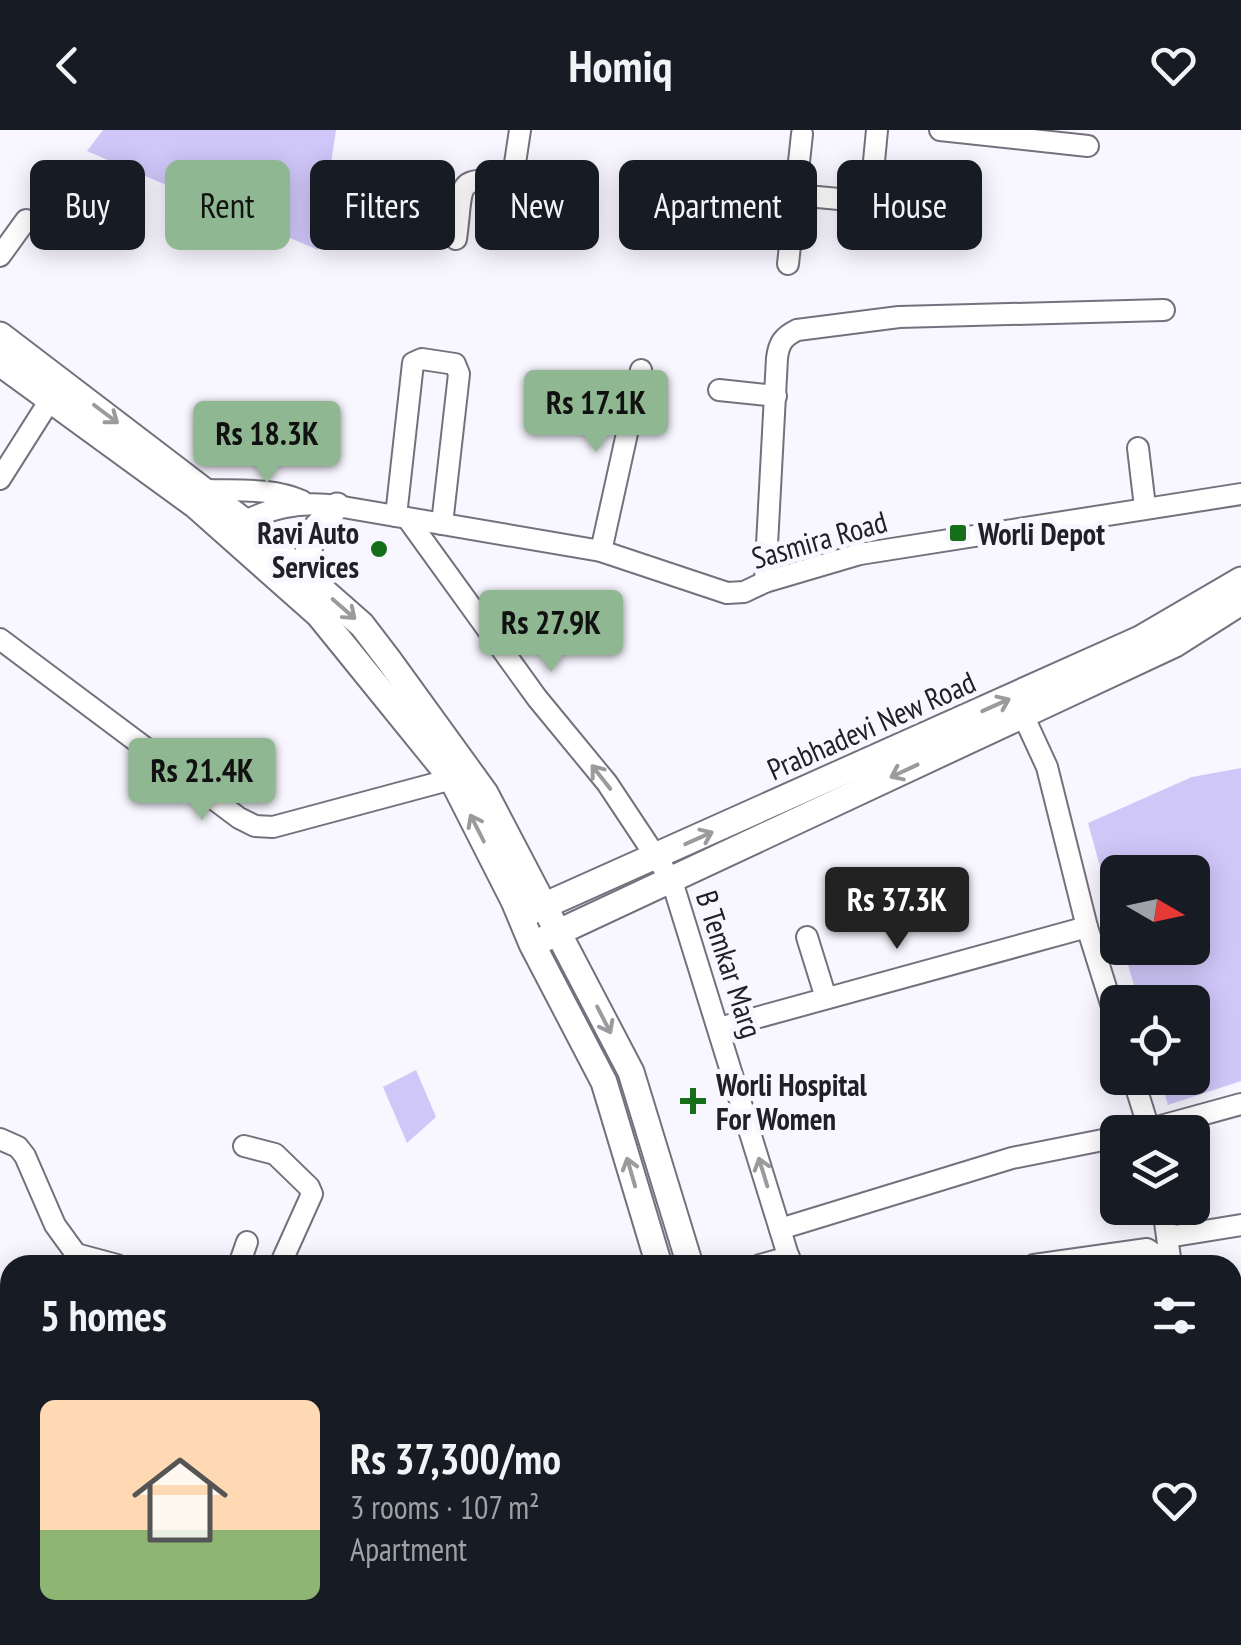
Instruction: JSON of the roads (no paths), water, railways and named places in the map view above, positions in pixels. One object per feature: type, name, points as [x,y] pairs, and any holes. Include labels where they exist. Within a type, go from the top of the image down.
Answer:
[{"type":"main road","points":[[0,334],[63,400],[302,573],[362,625],[484,793],[560,933],[631,1072],[687,1255]]},
{"type":"main road","points":[[0,363],[207,490],[236,527],[320,615],[452,779],[604,1082],[656,1255]]},
{"type":"main road","points":[[302,573],[316,529],[337,506]]},
{"type":"main road","name":"Prabhadevi New Road","points":[[520,915],[658,857],[1140,639],[1241,580]]},
{"type":"main road","name":"Prabhadevi New Road","points":[[532,944],[1175,644],[1241,602]]},
{"type":"street","points":[[515,160],[520,130]]},
{"type":"street","points":[[874,160],[877,130]]},
{"type":"street","points":[[940,130],[1088,146]]},
{"type":"street","points":[[799,160],[802,134]]},
{"type":"street","points":[[456,239],[463,189],[475,178]]},
{"type":"street","points":[[0,256],[26,220]]},
{"type":"street","points":[[788,264],[790,250]]},
{"type":"street","points":[[766,582],[779,344],[786,335],[798,330],[899,317],[1164,310]]},
{"type":"street","points":[[401,517],[413,363],[422,360],[455,364],[459,374],[442,524]]},
{"type":"street","points":[[601,552],[641,370]]},
{"type":"street","points":[[719,390],[776,396]]},
{"type":"street","points":[[0,479],[63,400]]},
{"type":"street","points":[[1138,448],[1144,507]]},
{"type":"street","points":[[207,490],[287,494],[304,502]]},
{"type":"street","name":"Sasmira Road","points":[[236,527],[287,505],[304,502],[337,506],[601,552],[726,593],[744,592],[860,554],[1241,494]]},
{"type":"street","name":"B Temkar Marg","points":[[401,517],[606,783],[672,881],[788,1255]]},
{"type":"street","points":[[0,638],[192,785],[255,826],[273,827],[452,779]]},
{"type":"street","points":[[1023,715],[1047,766],[1106,985]]},
{"type":"street","points":[[720,1028],[1088,926]]},
{"type":"street","points":[[807,937],[826,998]]},
{"type":"street","points":[[1204,1115],[1241,1104]]},
{"type":"street","points":[[0,1139],[25,1156],[66,1255]]},
{"type":"street","points":[[780,1229],[1012,1158],[1100,1141]]},
{"type":"street","points":[[244,1146],[275,1154],[309,1186],[312,1194],[285,1255]]},
{"type":"street","points":[[1166,1225],[1171,1255]]},
{"type":"street","points":[[1168,1237],[1241,1225]]},
{"type":"street","points":[[244,1255],[247,1242]]},
{"type":"street","points":[[1120,1255],[1148,1250],[1153,1255]]},
{"type":"place","name":"Worli Depot","points":[[958,533]]},
{"type":"place","name":"Ravi Auto Services","points":[[379,549]]},
{"type":"place","name":"Worli Hospital For Women","points":[[693,1101]]}]
